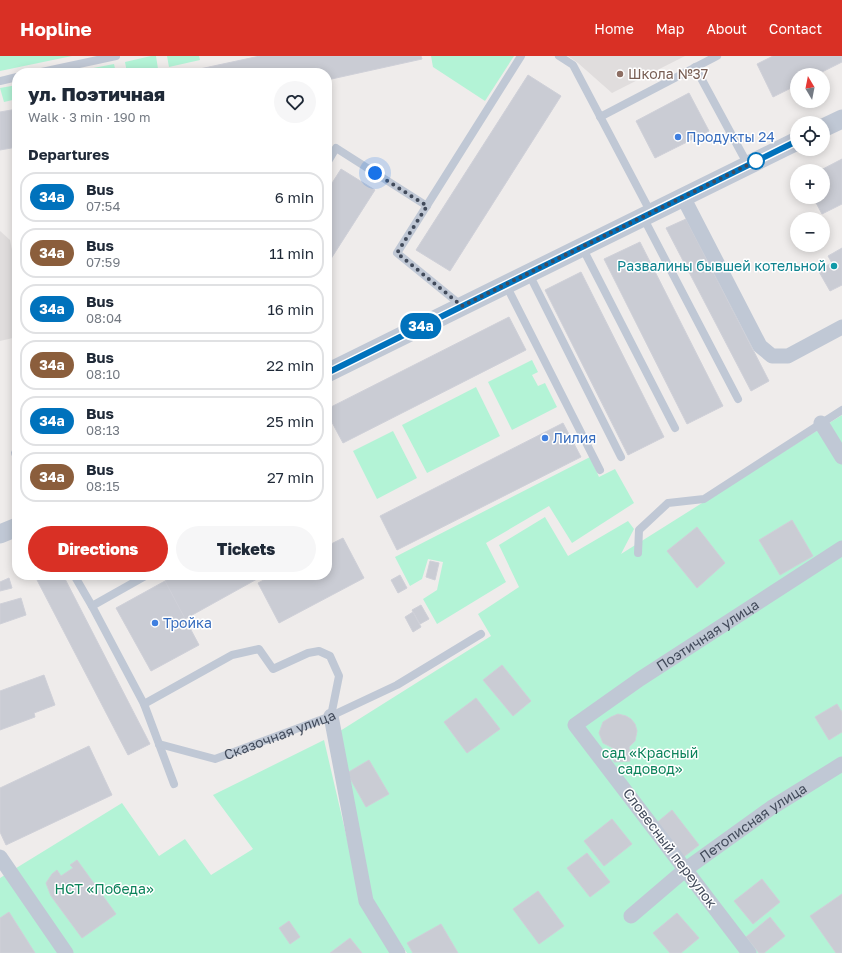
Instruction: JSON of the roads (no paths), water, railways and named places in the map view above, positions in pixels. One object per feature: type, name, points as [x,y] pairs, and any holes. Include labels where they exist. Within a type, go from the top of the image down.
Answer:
[{"type":"street","points":[[830,125],[842,119]]},
{"type":"street","points":[[332,371],[790,144]]},
{"type":"street","points":[[683,197],[760,346],[772,356],[788,356],[842,327]]},
{"type":"street","points":[[821,423],[842,457]]},
{"type":"street","points":[[0,534],[12,528]]},
{"type":"street","name":"Поэтичная улица","points":[[575,725],[640,679],[842,548]]},
{"type":"street","points":[[331,716],[366,901],[398,953]]},
{"type":"street","name":"Словесный переулок","points":[[575,725],[749,953]]},
{"type":"street","name":"Летописная улица","points":[[631,916],[686,869],[771,808],[842,764]]},
{"type":"street","points":[[2,864],[66,953]]},
{"type":"lane","points":[[60,68],[116,56]]},
{"type":"lane","points":[[462,306],[397,253],[521,56]]},
{"type":"lane","points":[[559,56],[573,65],[738,399]]},
{"type":"lane","points":[[600,117],[717,56]]},
{"type":"lane","points":[[695,67],[748,165]]},
{"type":"lane","points":[[0,81],[12,78]]},
{"type":"lane","points":[[332,155],[336,148],[427,206]]},
{"type":"lane","points":[[582,247],[675,428]]},
{"type":"lane","points":[[529,274],[621,457]]},
{"type":"lane","points":[[506,285],[600,470]]},
{"type":"lane","points":[[638,553],[639,530],[668,503],[704,500],[842,410]]},
{"type":"lane","points":[[77,580],[144,704],[174,784]]},
{"type":"lane","points":[[92,606],[138,580]]},
{"type":"lane","name":"Сказочная улица","points":[[159,744],[215,759],[331,716],[397,685],[481,634]]},
{"type":"lane","points":[[144,704],[232,655],[259,649],[273,669],[308,653],[319,651],[330,656],[339,676],[331,716]]},
{"type":"place","name":"Школа №37","points":[[620,74]]},
{"type":"place","name":"Продукты 24","points":[[678,137]]},
{"type":"place","name":"Развалины бывшей котельной","points":[[834,266]]},
{"type":"place","name":"Лилия","points":[[545,438]]},
{"type":"place","name":"Тройка","points":[[155,623]]},
{"type":"park label","name":"сад «Красный садовод»","points":[[650,762]]},
{"type":"park label","name":"НСТ «Победа»","points":[[104,889]]}]
